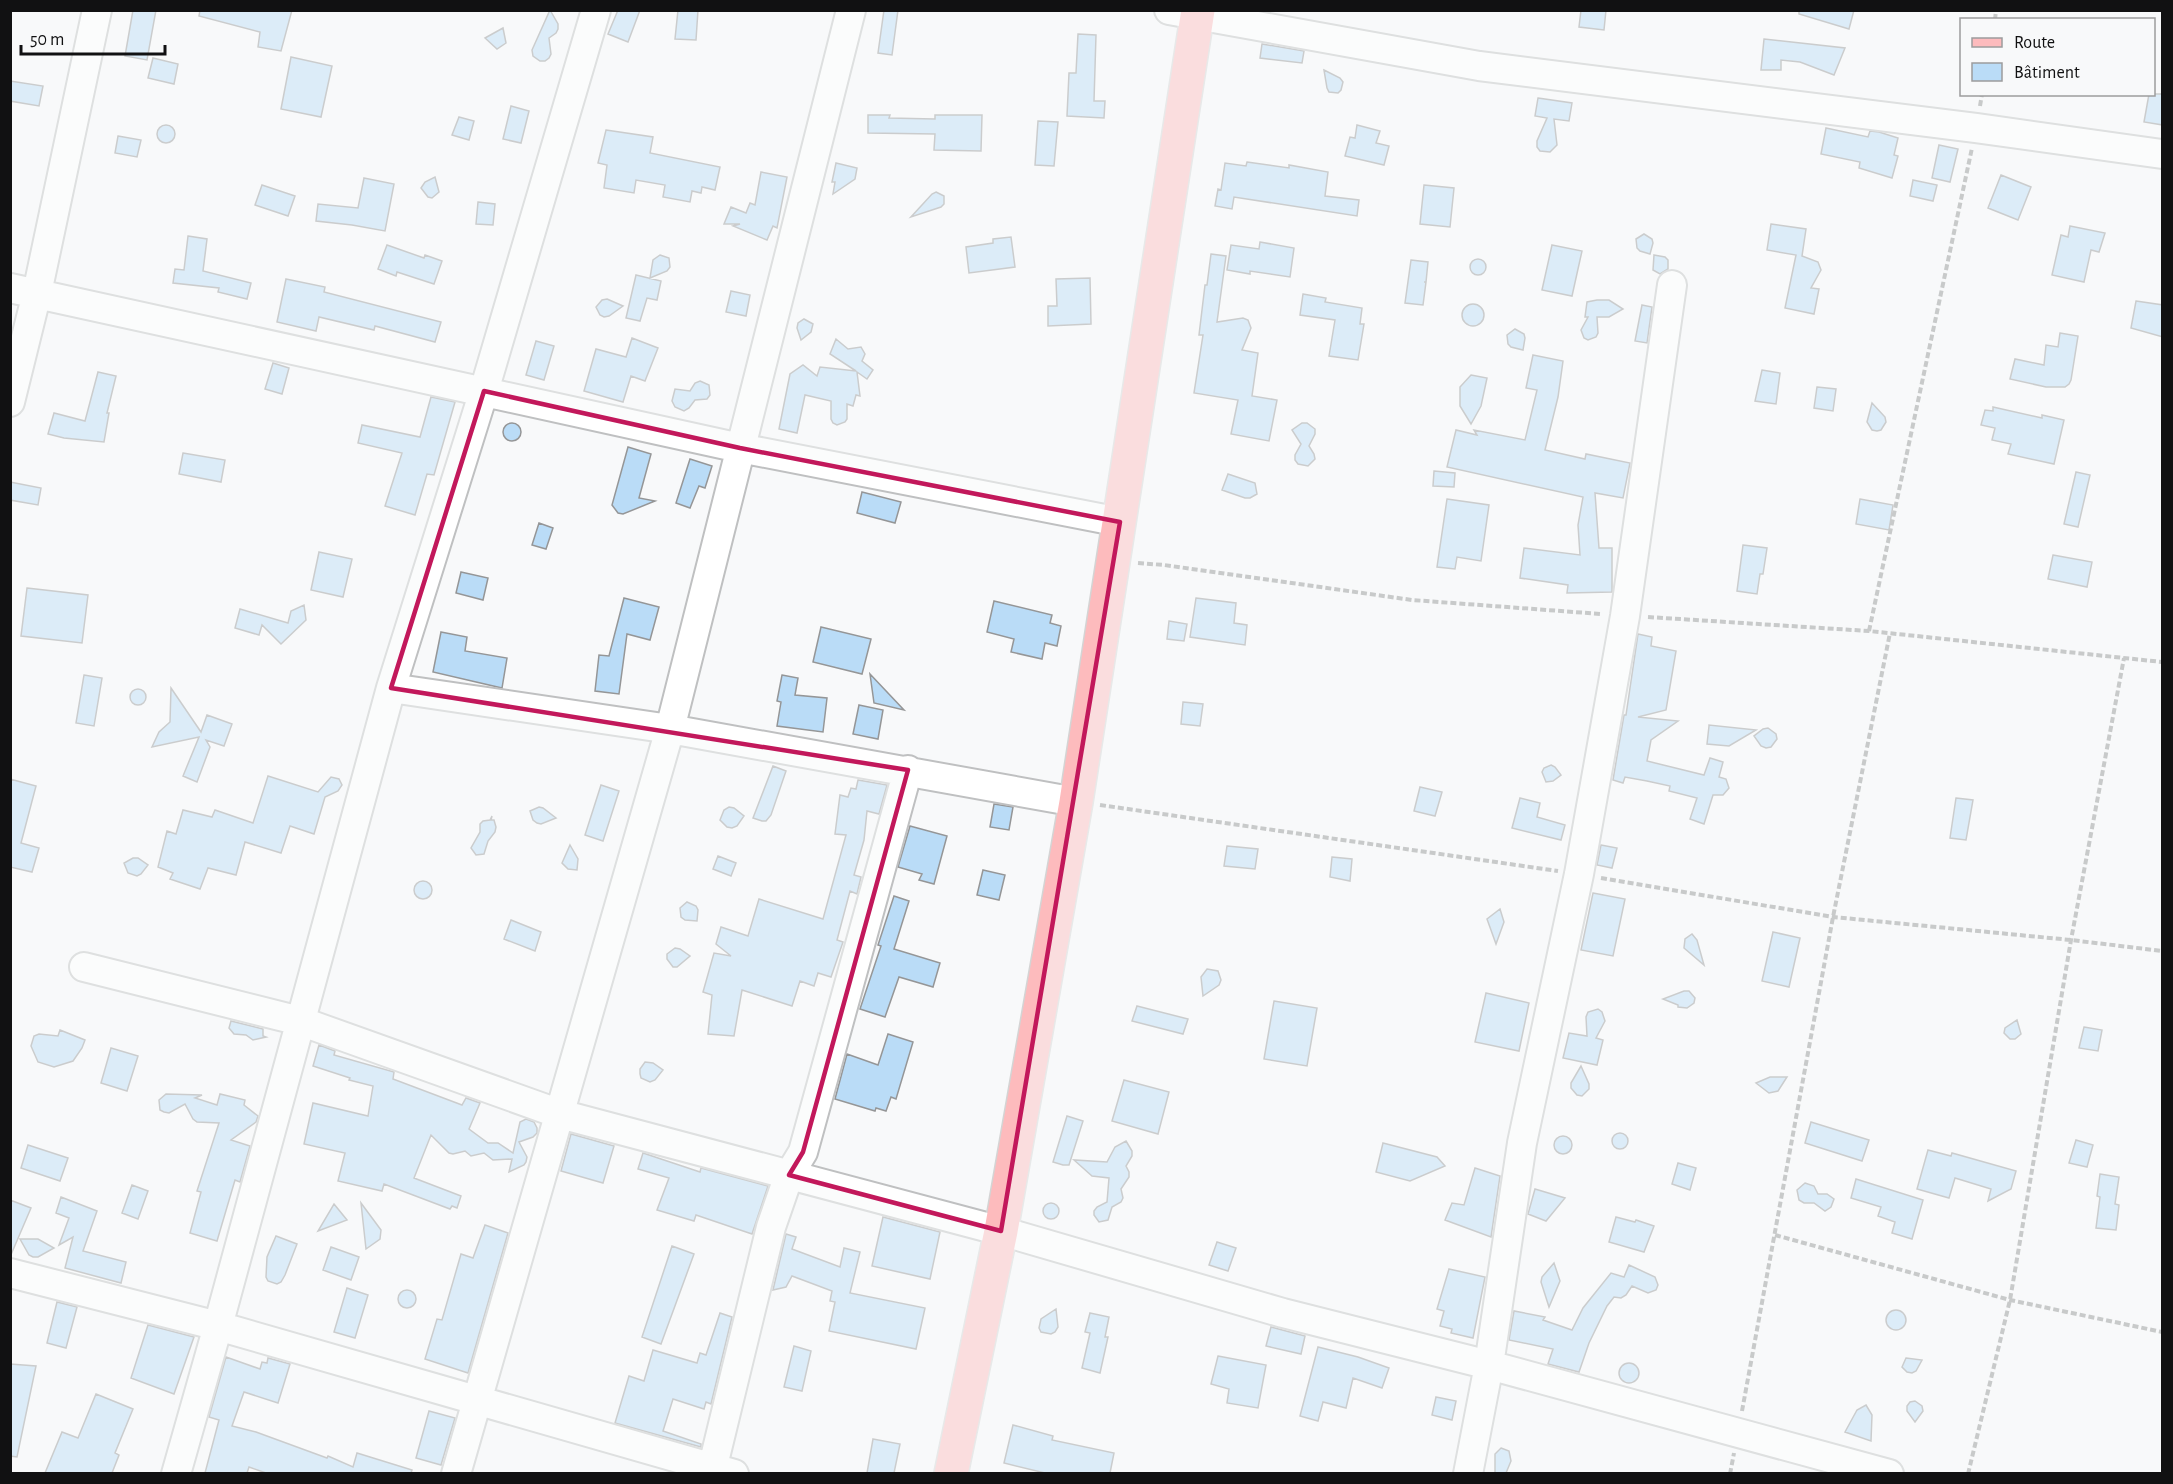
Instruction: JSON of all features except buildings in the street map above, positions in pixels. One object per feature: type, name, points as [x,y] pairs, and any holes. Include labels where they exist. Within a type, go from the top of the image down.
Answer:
[{"type":"main road","points":[[951,1473],[1001,1231],[1076,802],[1120,522],[1188,12]]},
{"type":"street","points":[[10,402],[24,290],[97,10]]},
{"type":"street","points":[[176,1473],[391,688],[484,391],[596,10]]},
{"type":"street","points":[[456,1473],[670,729],[850,10]]},
{"type":"street","points":[[1188,12],[1479,66],[1976,128],[2163,154]]},
{"type":"street","points":[[1468,1473],[1489,1365],[1522,1143],[1579,874],[1625,616],[1672,285]]},
{"type":"street","points":[[24,290],[740,448],[1120,522]]},
{"type":"street","points":[[391,688],[670,729],[1076,802]]},
{"type":"street","points":[[10,1273],[218,1326],[719,1471],[771,1227],[789,1176],[803,1152],[908,770]]},
{"type":"street","points":[[84,967],[300,1021],[560,1114],[1001,1231],[1284,1313],[1489,1365],[1889,1473]]},
{"type":"path","points":[[1869,631],[1982,96]]},
{"type":"path","points":[[1730,1473],[1833,917],[1890,633]]},
{"type":"path","points":[[1968,1473],[2010,1300],[2071,939],[2124,658]]},
{"type":"path","points":[[1076,802],[1579,874],[1833,917],[2071,939],[2163,951]]},
{"type":"path","points":[[1775,1235],[2010,1300],[2163,1332]]},
{"type":"highlighted area","points":[[484,391],[740,448],[1120,522],[1001,1231],[789,1175],[803,1152],[908,770],[391,688]]}]
